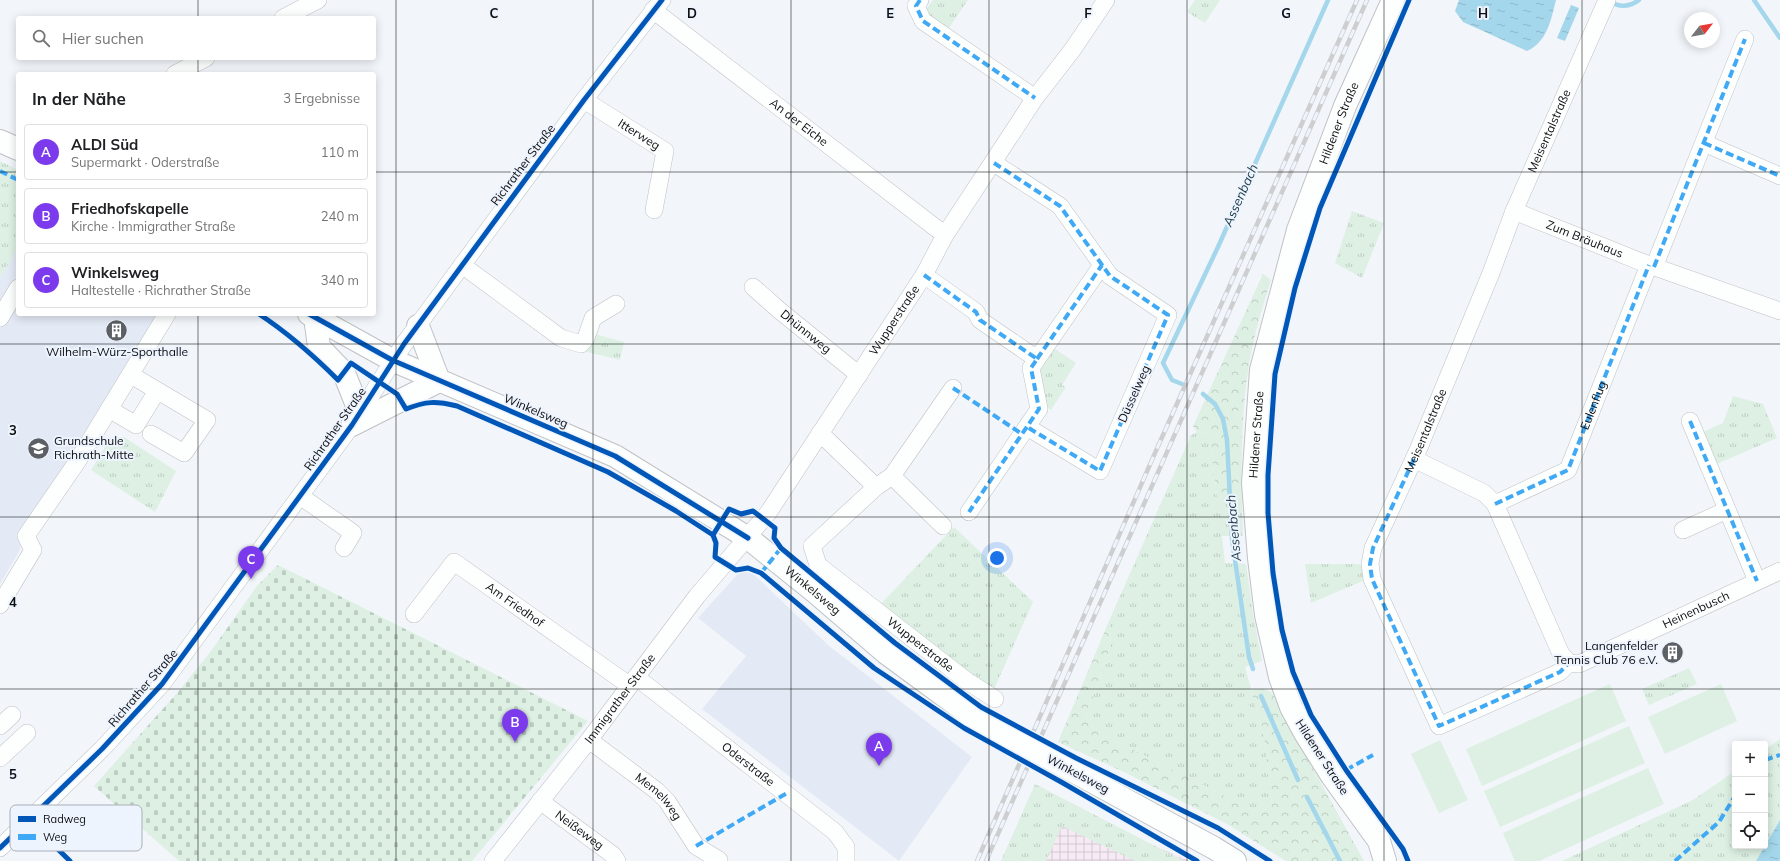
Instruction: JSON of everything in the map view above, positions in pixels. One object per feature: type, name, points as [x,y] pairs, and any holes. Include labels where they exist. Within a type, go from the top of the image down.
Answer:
[{"type":"main road","name":"Hildener Straße","points":[[1391,861],[1382,851],[1305,734],[1291,707],[1280,677],[1266,616],[1259,558],[1253,484],[1261,370],[1298,230],[1345,106],[1393,0]]},
{"type":"main road","points":[[312,316],[319,347],[344,373],[356,419],[440,381],[418,326]]},
{"type":"main road","name":"Winkelsweg","points":[[312,316],[392,360],[615,456],[748,538],[815,592],[886,653],[973,717],[1214,848],[1235,861]]},
{"type":"street","points":[[287,16],[318,0]]},
{"type":"street","points":[[920,0],[916,6],[923,21],[1035,98]]},
{"type":"street","name":"Wupperstraße","points":[[748,538],[768,513],[859,375],[924,275],[945,235],[1035,98],[1073,49],[1106,0]]},
{"type":"street","name":"Meisentalstraße","points":[[1569,663],[1560,672],[1439,726],[1372,579],[1370,564],[1373,548],[1414,459],[1491,273],[1514,211],[1606,1]]},
{"type":"street","name":"Richrather Straße","points":[[44,805],[102,749],[162,684],[196,640],[356,419],[392,360],[584,100],[658,5]]},
{"type":"street","name":"An der Eiche","points":[[658,5],[945,235]]},
{"type":"street","points":[[1651,266],[1704,143],[1744,39]]},
{"type":"street","points":[[179,72],[202,60]]},
{"type":"street","name":"Itterweg","points":[[584,100],[665,151],[654,210]]},
{"type":"street","points":[[1704,143],[1780,176]]},
{"type":"street","name":"Düsselweg","points":[[994,162],[1060,206],[1110,276],[1168,314],[1100,472],[1027,427]]},
{"type":"street","name":"Zum Bräuhaus","points":[[1514,211],[1651,266],[1780,311]]},
{"type":"street","points":[[462,265],[561,338],[581,344],[586,338],[593,318],[616,304]]},
{"type":"street","points":[[968,512],[1039,409],[1031,368],[1102,265]]},
{"type":"street","name":"Eulenflug","points":[[1495,504],[1568,470],[1651,266]]},
{"type":"street","points":[[924,275],[976,312],[980,320],[1036,359]]},
{"type":"street","name":"Dhünnweg","points":[[753,287],[859,375]]},
{"type":"street","points":[[0,318],[16,291]]},
{"type":"street","points":[[0,604],[33,550],[26,536],[77,462],[166,316]]},
{"type":"street","points":[[131,375],[207,420],[184,454],[152,434]]},
{"type":"street","points":[[820,433],[876,487],[892,476],[953,388]]},
{"type":"street","points":[[109,409],[136,425],[157,391]]},
{"type":"street","points":[[1690,421],[1758,581]]},
{"type":"street","points":[[1414,459],[1484,493],[1495,504],[1561,654],[1569,663]]},
{"type":"street","points":[[892,476],[943,526]]},
{"type":"street","name":"Wupperstraße","points":[[876,487],[812,546],[818,565],[967,681],[996,699]]},
{"type":"street","points":[[300,496],[353,533],[344,548]]},
{"type":"street","points":[[1682,530],[1727,510]]},
{"type":"street","name":"Immigrather Straße","points":[[493,861],[589,740],[697,596],[748,538]]},
{"type":"street","name":"Am Friedhof","points":[[414,614],[454,562],[632,681]]},
{"type":"street","name":"Heinenbusch","points":[[1569,663],[1579,664],[1758,581],[1778,576]]},
{"type":"street","name":"Oderstraße","points":[[632,681],[835,832],[846,847],[846,861]]},
{"type":"street","points":[[0,758],[28,733]]},
{"type":"street","name":"Memelweg","points":[[589,740],[667,800],[696,846],[719,860]]},
{"type":"street","name":"Neißeweg","points":[[540,802],[613,855],[617,861]]},
{"type":"street","name":"Richrather Straße","points":[[0,848],[10,838]]},
{"type":"shaded area","name":"Grundschule Richrath-Mitte","points":[[16,251],[16,316],[158,316],[125,376],[22,533],[20,550],[0,584],[0,278]]},
{"type":"shaded area","points":[[745,566],[828,645],[972,757],[899,861],[702,709],[746,656],[698,618]]},
{"type":"shaded area","points":[[1039,797],[1190,861],[1012,861]]},
{"type":"green space","points":[[933,0],[968,0],[946,32],[925,11]]},
{"type":"green space","points":[[1195,0],[1220,0],[1205,23],[1187,12]]},
{"type":"green space","points":[[0,161],[16,169],[16,251],[0,278]]},
{"type":"green space","points":[[1352,211],[1384,223],[1362,278],[1335,263]]},
{"type":"green space","points":[[1263,274],[1271,280],[1254,339],[1246,385],[1242,441],[1242,497],[1217,497],[1209,434],[1197,432],[1193,426]]},
{"type":"green space","points":[[591,333],[624,342],[620,360],[587,352]]},
{"type":"green space","points":[[1052,347],[1076,363],[1062,385],[1066,387],[1051,410],[1045,406],[1038,370]]},
{"type":"green space","points":[[1733,396],[1763,404],[1777,438],[1714,465],[1701,433],[1723,423]]},
{"type":"green space","points":[[1197,432],[1209,434],[1217,497],[1242,497],[1243,536],[1222,536],[1225,563],[1246,564],[1253,614],[1262,661],[1245,667],[1264,738],[1272,803],[1260,814],[1094,730],[1086,717],[1112,642],[1109,621],[1191,435]]},
{"type":"green space","points":[[124,437],[176,471],[155,512],[91,470],[110,439]]},
{"type":"green space","points":[[954,527],[1033,602],[991,696],[875,610]]},
{"type":"green space","points":[[1305,564],[1363,564],[1365,580],[1311,603]]},
{"type":"green space","points":[[278,565],[588,721],[472,861],[179,861],[142,828],[142,805],[116,805],[94,786],[178,692],[211,651],[257,586]]},
{"type":"green space","points":[[1109,621],[1112,642],[1086,717],[1094,730],[1260,814],[1272,803],[1264,738],[1251,689],[1264,689],[1273,693],[1281,711],[1364,861],[1286,861],[1227,824],[1126,773],[1058,742]]},
{"type":"green space","points":[[1689,668],[1697,684],[1649,705],[1642,689]]},
{"type":"green space","points":[[1610,684],[1626,721],[1482,786],[1466,749]]},
{"type":"green space","points":[[1721,684],[1737,721],[1665,754],[1648,717]]},
{"type":"green space","points":[[1629,726],[1645,763],[1500,827],[1484,791]]},
{"type":"green space","points":[[1780,739],[1780,820],[1768,840],[1768,777],[1768,748]]},
{"type":"green space","points":[[1440,740],[1468,800],[1439,813],[1411,754]]},
{"type":"green space","points":[[1648,768],[1664,804],[1539,861],[1515,861],[1503,833]]},
{"type":"green space","points":[[1732,773],[1732,849],[1763,849],[1756,861],[1562,861],[1693,800]]},
{"type":"green space","points":[[1035,784],[1184,861],[1135,861],[1062,826],[1046,861],[1001,861]]},
{"type":"water","points":[[1459,0],[1556,0],[1550,23],[1544,36],[1534,47],[1527,51],[1463,22],[1455,11]]},
{"type":"water","points":[[1571,5],[1579,8],[1565,41],[1557,38]]},
{"type":"water","points":[[1780,820],[1780,861],[1756,861],[1763,849],[1768,849],[1768,840]]},
{"type":"waterway","name":"Assenbach","points":[[1182,384],[1172,380],[1163,363],[1218,247],[1328,0]]},
{"type":"waterway","points":[[1610,1],[1617,5],[1624,6],[1639,0]]},
{"type":"waterway","points":[[1754,0],[1780,38]]},
{"type":"waterway","name":"Assenbach","points":[[1203,394],[1215,404],[1223,419],[1227,440],[1232,539],[1249,657],[1253,669]]},
{"type":"waterway","name":"Assenbach","points":[[1261,696],[1298,780]]},
{"type":"waterway","name":"Assenbach","points":[[1307,797],[1340,861]]},
{"type":"railway","points":[[977,861],[1155,453],[1357,0]]},
{"type":"railway","points":[[986,861],[1367,0]]},
{"type":"marked path","points":[[920,0],[916,6],[923,21],[1035,98]]},
{"type":"marked path","points":[[1654,267],[1745,39]]},
{"type":"marked path","points":[[1704,143],[1780,176]]},
{"type":"marked path","points":[[994,163],[1060,206],[1110,276],[1168,315],[1100,471],[1027,427]]},
{"type":"marked path","points":[[0,171],[16,179]]},
{"type":"marked path","points":[[1037,359],[1102,265]]},
{"type":"marked path","points":[[1495,504],[1568,470],[1649,265]]},
{"type":"marked path","points":[[924,275],[976,312],[980,320],[1037,359],[1031,368],[1039,409],[969,512]]},
{"type":"marked path","points":[[953,388],[1022,434]]},
{"type":"marked path","points":[[1690,421],[1757,581]]},
{"type":"marked path","points":[[1414,459],[1373,548],[1370,564],[1372,579],[1439,726],[1560,672],[1569,663]]},
{"type":"marked path","points":[[761,573],[781,548]]},
{"type":"marked path","points":[[1346,770],[1373,755]]},
{"type":"marked path","points":[[1768,759],[1780,755]]},
{"type":"marked path","points":[[696,846],[787,793]]},
{"type":"marked path","points":[[1675,861],[1719,822],[1732,801]]},
{"type":"cycle path","points":[[44,805],[102,749],[162,684],[352,425],[404,344],[584,100],[662,0]]},
{"type":"cycle path","points":[[1408,861],[1403,849],[1346,770],[1311,715],[1293,672],[1282,630],[1273,573],[1268,513],[1268,475],[1275,374],[1295,288],[1320,208],[1409,0]]},
{"type":"cycle path","points":[[262,316],[300,345],[338,380],[351,363],[397,394],[406,409],[425,403],[443,403],[457,406],[608,472],[676,511],[713,535],[716,543],[715,557],[736,570],[748,568],[761,573],[874,668],[964,728],[1063,783],[1197,861]]},
{"type":"cycle path","points":[[313,316],[392,360],[615,456],[748,538]]},
{"type":"cycle path","points":[[713,535],[729,509],[741,514],[753,511],[775,528],[774,538],[781,548],[895,643],[981,707],[1076,758],[1218,828],[1270,861]]},
{"type":"cycle path","points":[[0,848],[10,838]]},
{"type":"cycle path","points":[[60,851],[70,861]]},
{"type":"place","name":"Wilhelm-Würz-Sporthalle","points":[[117,331]]},
{"type":"place","name":"Grundschule Richrath-Mitte","points":[[39,448]]},
{"type":"place","name":"Winkelsweg","points":[[251,579]]},
{"type":"place","name":"Langenfelder Tennis Club 76 e.V.","points":[[1673,653]]},
{"type":"place","name":"Friedhofskapelle","points":[[515,742]]},
{"type":"place","name":"ALDI Süd","points":[[879,766]]}]
